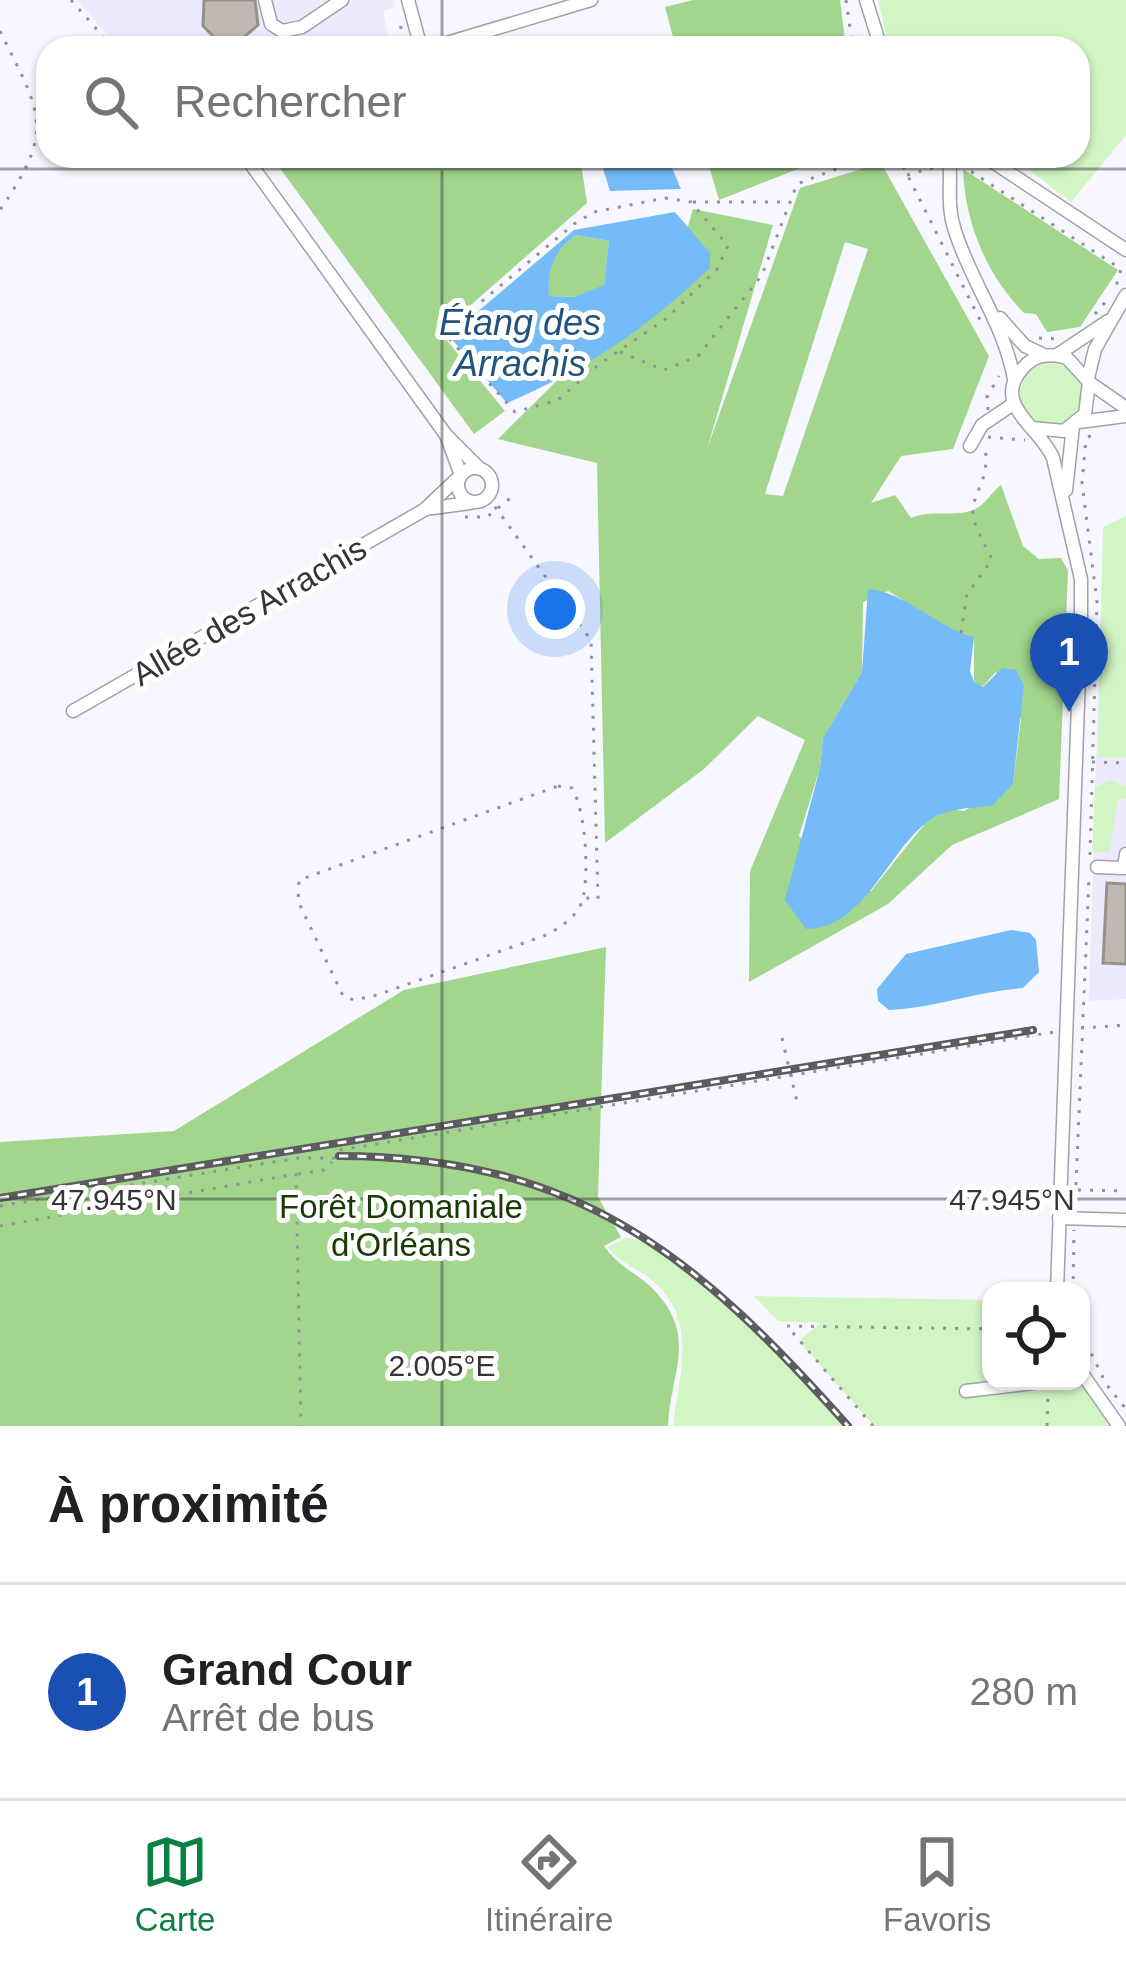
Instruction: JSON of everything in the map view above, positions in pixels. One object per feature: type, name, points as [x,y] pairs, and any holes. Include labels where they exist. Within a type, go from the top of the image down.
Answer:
[{"type":"street","points":[[265,0],[271,24],[282,31],[302,27],[343,0]]},
{"type":"street","points":[[408,0],[421,36]]},
{"type":"street","points":[[466,36],[591,0]]},
{"type":"street","points":[[866,0],[876,36]]},
{"type":"street","points":[[254,168],[446,435],[491,478],[482,500]]},
{"type":"street","points":[[949,168],[947,197],[956,235],[992,308],[1015,380]]},
{"type":"street","points":[[1002,168],[1126,250]]},
{"type":"street","points":[[1065,497],[1076,424],[1090,404],[1088,381],[1108,320],[1126,295]]},
{"type":"street","points":[[992,308],[1024,346],[1077,364],[1088,381],[1126,412]]},
{"type":"street","points":[[1057,1282],[1077,1029],[1081,599],[1065,497],[1047,442],[1013,404],[1021,368],[1108,320]]},
{"type":"street","points":[[970,446],[982,425],[1013,404]]},
{"type":"street","points":[[1032,428],[1053,433],[1126,412]]},
{"type":"street","points":[[446,435],[461,475],[458,490],[482,500]]},
{"type":"street","points":[[424,510],[461,475],[478,468]]},
{"type":"street","points":[[424,510],[482,500]]},
{"type":"street","name":"Allée des Arrachis","points":[[74,711],[424,510]]},
{"type":"street","points":[[1097,867],[1124,868],[1126,854]]},
{"type":"street","points":[[1059,1219],[1126,1220]]},
{"type":"street","points":[[1090,1385],[1119,1426]]},
{"type":"street","points":[[965,1391],[982,1389]]},
{"type":"path","points":[[71,0],[102,36]]},
{"type":"path","points":[[846,0],[852,36]]},
{"type":"path","points":[[400,15],[400,36]]},
{"type":"path","points":[[0,31],[31,93],[36,124]]},
{"type":"path","points":[[0,209],[28,172],[36,143]]},
{"type":"path","points":[[619,351],[664,370],[698,356],[762,275],[797,184],[839,168]]},
{"type":"path","points":[[904,168],[982,325]]},
{"type":"path","points":[[908,175],[931,168]]},
{"type":"path","points":[[974,168],[1121,269],[1118,289],[1090,319]]},
{"type":"path","points":[[691,202],[728,246],[717,269],[667,318],[558,400],[515,412],[444,333],[548,242],[595,212],[665,198],[789,202]]},
{"type":"path","points":[[1029,332],[1052,340],[1072,333]]},
{"type":"path","points":[[985,403],[1000,368]]},
{"type":"path","points":[[1073,1282],[1077,1029],[1096,602],[1082,483],[1086,439],[1107,424]]},
{"type":"path","points":[[961,633],[967,594],[992,560],[973,516],[975,498],[987,478],[987,437],[1024,440],[1037,450]]},
{"type":"path","points":[[446,506],[450,517],[470,519],[498,510],[513,496]]},
{"type":"path","points":[[482,500],[498,510],[591,640],[598,899],[583,898]]},
{"type":"path","points":[[1092,762],[1126,763]]},
{"type":"path","points":[[558,786],[572,788],[578,798],[583,898],[572,918],[549,934],[354,1000],[343,996],[333,980],[296,888],[308,873],[558,786]]},
{"type":"path","points":[[0,1226],[324,1170],[340,1150],[1077,1029],[1126,1025]]},
{"type":"path","points":[[782,1038],[798,1106]]},
{"type":"path","points":[[0,1206],[276,1161],[334,1159]]},
{"type":"path","points":[[296,1174],[301,1426]]},
{"type":"path","points":[[1076,1190],[1126,1191]]},
{"type":"path","points":[[873,1426],[787,1327],[982,1329]]},
{"type":"path","points":[[1090,1353],[1126,1409]]},
{"type":"path","points":[[1047,1426],[1049,1390]]},
{"type":"shaded area","points":[[77,0],[394,0],[396,7],[383,11],[388,36],[108,36]]},
{"type":"shaded area","points":[[1126,516],[1126,999],[1089,1001],[1103,527]]},
{"type":"green space","points":[[693,0],[840,0],[844,36],[673,36],[665,7]]},
{"type":"green space","points":[[878,0],[1126,0],[1126,135],[1071,202],[1027,168],[1090,168],[1090,36],[886,36]]},
{"type":"green space","points":[[280,168],[582,168],[587,203],[440,332],[505,411],[474,434]]},
{"type":"green space","points":[[710,168],[800,168],[719,200]]},
{"type":"green space","points":[[865,168],[884,168],[989,356],[953,449],[901,456],[871,503],[895,495],[911,518],[964,512],[980,506],[1001,485],[1023,546],[1039,559],[1061,558],[1068,570],[1059,799],[952,845],[888,904],[749,982],[750,871],[805,740],[758,716],[704,769],[605,843],[597,463],[498,439],[678,261],[693,209],[773,225],[707,449],[800,188]],"holes":[[[845,242],[868,249],[783,496],[765,494]],[[888,591],[953,631],[974,637],[974,682],[982,687],[996,672],[1021,719],[1013,784],[964,811],[951,809],[927,821],[871,891],[799,836],[820,768],[823,738],[862,672],[863,602]]]},
{"type":"green space","points":[[963,169],[1118,270],[1080,327],[1047,332],[1036,314],[1024,313],[999,282],[973,228]]},
{"type":"green space","points":[[576,235],[609,241],[604,286],[574,297],[548,296],[554,261]]},
{"type":"green space","points":[[1051,363],[1073,372],[1082,394],[1073,416],[1051,425],[1029,416],[1020,394],[1029,372]]},
{"type":"green space","points":[[1126,516],[1126,758],[1098,757],[1103,527]]},
{"type":"green space","points":[[1110,780],[1126,786],[1126,799],[1118,798],[1109,852],[1092,852],[1095,788]]},
{"type":"green space","name":"Forêt Domaniale d'Orléans","points":[[606,947],[598,1197],[621,1237],[604,1246],[654,1290],[675,1324],[679,1356],[668,1426],[0,1426],[0,1142],[174,1131],[404,990]]},
{"type":"green space","points":[[625,1238],[651,1244],[711,1285],[842,1426],[673,1426],[681,1331],[667,1297],[608,1247]]},
{"type":"green space","points":[[754,1296],[982,1300],[982,1390],[1085,1390],[1113,1426],[874,1426],[799,1341],[820,1323],[778,1321]]},
{"type":"water","points":[[603,168],[672,168],[681,189],[610,191]]},
{"type":"water","name":"Étang des Arrachis","points":[[675,212],[710,253],[710,268],[615,345],[507,403],[449,336],[574,230]],"holes":[[[576,235],[609,241],[604,285],[574,297],[549,296],[554,261],[569,241]]]},
{"type":"water","points":[[868,589],[896,597],[974,637],[970,671],[974,682],[983,687],[1002,668],[1016,670],[1024,685],[1013,784],[993,805],[930,820],[860,902],[827,925],[806,929],[785,900],[820,768],[823,738],[862,672]]},
{"type":"water","points":[[1011,930],[1030,933],[1036,940],[1039,972],[1023,988],[906,1009],[889,1010],[878,1001],[877,989],[906,954]]},
{"type":"building","points":[[204,0],[255,0],[258,25],[245,36],[213,36],[203,26]]},
{"type":"building","points":[[1107,883],[1126,884],[1126,964],[1103,963]]},
{"type":"railway","points":[[0,1198],[1033,1030]]},
{"type":"railway","points":[[339,1156],[424,1161],[499,1175],[566,1197],[627,1228],[684,1266],[739,1312],[848,1426]]},
{"type":"place","name":"Grand Cour","points":[[1069,712]]}]
